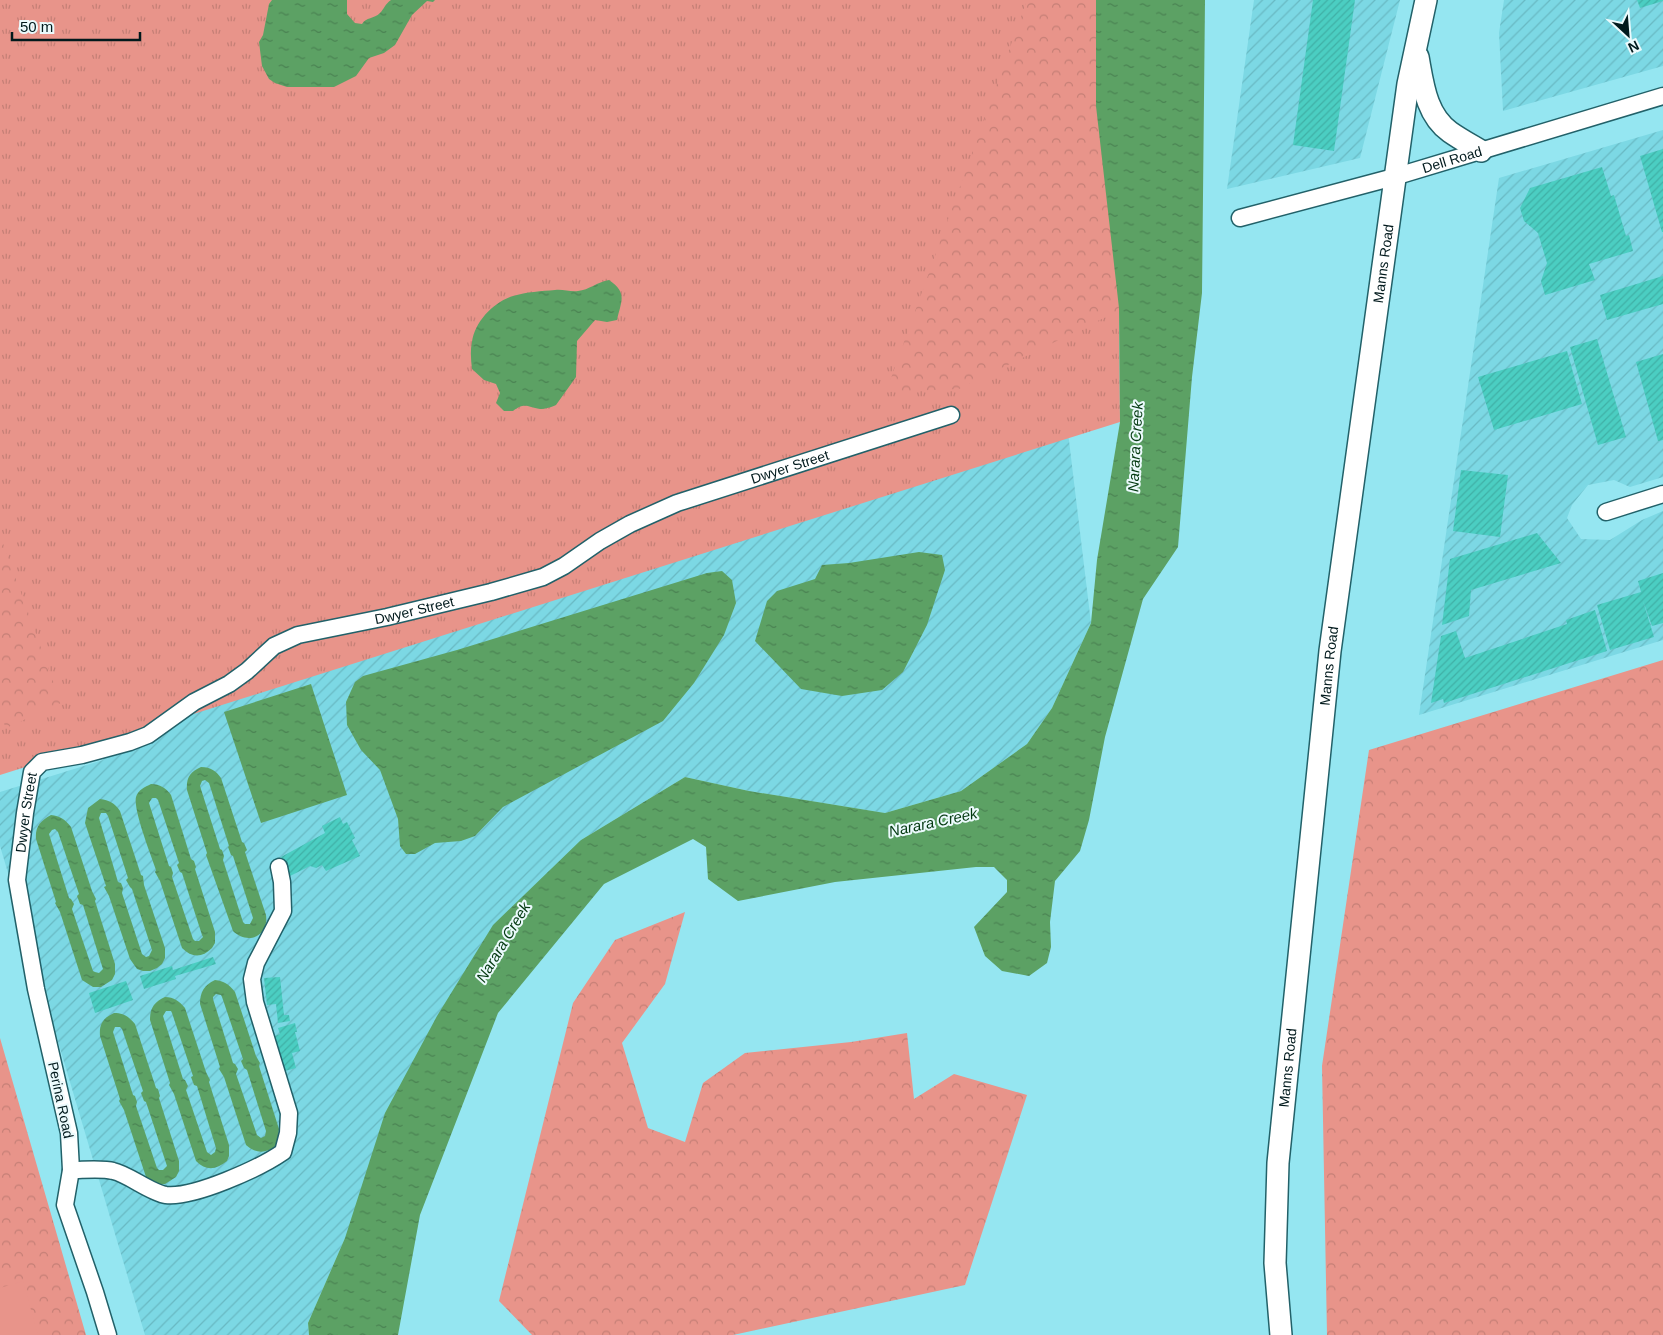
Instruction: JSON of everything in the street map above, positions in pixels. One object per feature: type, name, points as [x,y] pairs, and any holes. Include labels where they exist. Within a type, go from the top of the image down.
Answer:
[{"type":"main road","name":"Manns Road","points":[[1281,1335],[1275,1264],[1278,1163],[1330,651],[1394,177],[1408,84],[1426,0]]},
{"type":"main road","points":[[1416,47],[1424,92],[1436,118],[1449,132],[1481,151]]},
{"type":"street","name":"Dell Road","points":[[1240,218],[1394,177],[1663,96]]},
{"type":"street","name":"Dwyer Street","points":[[24,920],[17,880],[24,812],[32,772],[42,762],[82,755],[148,735],[194,702],[229,684],[247,671],[274,646],[298,635],[387,617],[491,592],[543,577],[564,566],[615,532],[677,503],[951,415]]},
{"type":"street","points":[[1606,512],[1663,494]]},
{"type":"street","points":[[71,1170],[113,1171],[165,1195],[184,1193],[219,1184],[270,1162],[284,1152],[288,1133],[289,1113],[255,1002],[252,979],[256,963],[283,911],[280,867]]},
{"type":"street","name":"Perina Road","points":[[24,920],[36,989],[70,1133],[71,1170],[65,1205],[108,1335]]},
{"type":"shaded area","points":[[1254,0],[1400,0],[1360,158],[1227,189]]},
{"type":"shaded area","points":[[1504,0],[1663,0],[1663,66],[1503,111],[1499,33]]},
{"type":"shaded area","points":[[1663,130],[1663,477],[1630,487],[1614,480],[1588,485],[1572,505],[1567,518],[1581,539],[1610,540],[1642,520],[1663,511],[1663,640],[1419,715],[1499,178]]},
{"type":"shaded area","points":[[1067,424],[1091,623],[1052,708],[1027,744],[961,791],[885,813],[749,791],[685,777],[581,840],[345,1238],[308,1323],[309,1335],[145,1335],[0,846],[0,792],[103,760],[150,689]]},
{"type":"green space","points":[[0,0],[1096,0],[1119,308],[1120,422],[0,775]]},
{"type":"green space","points":[[1027,0],[1097,0],[1120,310],[959,389],[886,392]]},
{"type":"green space","points":[[0,535],[61,703],[6,728],[0,714]]},
{"type":"green space","points":[[1663,660],[1663,1335],[1327,1335],[1322,1066],[1369,750]]},
{"type":"green space","points":[[685,912],[665,984],[622,1043],[648,1128],[685,1142],[703,1083],[745,1053],[851,1042],[907,1033],[914,1099],[954,1074],[1027,1095],[965,1285],[733,1335],[532,1335],[499,1301],[573,1003],[615,940]]},
{"type":"green space","points":[[0,1038],[86,1335],[0,1335]]},
{"type":"green space","points":[[23,1281],[38,1335],[0,1335],[0,1288]]},
{"type":"water","points":[[272,0],[347,0],[347,14],[355,23],[362,24],[380,13],[391,0],[435,0],[433,2],[427,1],[412,15],[395,45],[384,53],[369,58],[356,76],[334,87],[287,87],[269,79],[262,66],[259,42],[263,35],[269,4]]},
{"type":"water","name":"Narara Creek","points":[[1096,0],[1205,0],[1202,293],[1192,377],[1178,547],[1143,599],[1105,737],[1089,820],[1080,851],[1055,881],[1050,922],[1051,947],[1047,963],[1029,976],[1002,971],[985,956],[974,927],[1007,892],[1007,880],[994,867],[976,867],[835,882],[738,901],[708,879],[706,847],[693,839],[604,884],[498,1013],[420,1215],[398,1335],[309,1335],[308,1323],[345,1238],[385,1113],[437,1016],[493,925],[581,840],[685,777],[749,791],[885,813],[961,791],[1027,744],[1052,708],[1091,623],[1097,560],[1120,422],[1119,308],[1096,106]]},
{"type":"water","points":[[609,280],[619,289],[622,298],[617,320],[607,322],[595,320],[577,341],[576,377],[556,405],[540,409],[523,406],[513,411],[504,411],[496,403],[500,393],[496,384],[484,380],[472,369],[471,352],[474,334],[486,313],[499,303],[513,296],[550,290],[578,291]]},
{"type":"water","points":[[919,552],[942,555],[945,570],[927,625],[903,672],[882,690],[842,696],[801,689],[755,641],[767,601],[777,591],[815,579],[822,565],[849,563]]},
{"type":"water","points":[[722,571],[732,580],[736,603],[724,635],[694,683],[663,721],[503,807],[475,836],[461,841],[435,843],[415,854],[406,854],[400,846],[398,819],[380,770],[361,750],[347,725],[346,702],[355,682],[363,676],[457,650],[707,573]]},
{"type":"water","points":[[311,684],[347,795],[261,823],[224,712]]},
{"type":"water","points":[[205,767],[215,771],[221,778],[242,842],[247,850],[245,852],[266,915],[264,929],[261,933],[250,938],[244,938],[233,931],[206,855],[207,853],[187,790],[188,779],[191,773]],"holes":[[[205,780],[209,783],[228,847],[233,856],[253,918],[250,924],[243,922],[223,860],[224,856],[220,849],[200,786],[202,781]]]},
{"type":"water","points":[[151,784],[165,788],[171,795],[191,859],[196,867],[195,869],[215,932],[215,943],[212,948],[201,955],[190,954],[182,948],[160,881],[155,872],[156,870],[137,812],[136,797],[138,792]],"holes":[[[152,798],[156,798],[179,863],[177,865],[182,873],[203,937],[199,941],[193,939],[149,803]]]},
{"type":"water","points":[[100,799],[112,802],[120,811],[141,875],[143,876],[144,885],[165,948],[165,958],[162,964],[150,971],[137,969],[130,959],[109,896],[104,887],[106,886],[85,823],[88,808]],"holes":[[[101,813],[106,813],[128,878],[126,880],[132,889],[152,950],[149,956],[146,957],[142,954],[122,893],[123,888],[121,883],[118,882],[99,818]]]},
{"type":"water","points":[[51,815],[60,817],[71,827],[96,899],[95,901],[115,964],[115,974],[112,980],[101,987],[93,987],[82,980],[60,912],[55,903],[36,839],[37,828]],"holes":[[[55,829],[58,832],[79,894],[77,896],[80,904],[83,905],[103,969],[99,973],[93,971],[72,909],[74,904],[69,898],[49,834]]]},
{"type":"water","points":[[215,980],[224,982],[235,992],[260,1063],[259,1066],[279,1129],[277,1145],[269,1150],[261,1152],[246,1145],[224,1077],[219,1069],[220,1067],[200,1004],[203,989]],"holes":[[[216,994],[221,995],[243,1059],[241,1061],[247,1070],[266,1131],[265,1136],[261,1138],[257,1135],[236,1074],[238,1069],[233,1063],[213,999]]]},
{"type":"water","points":[[168,997],[174,999],[185,1008],[210,1080],[209,1082],[229,1145],[227,1161],[215,1168],[207,1168],[196,1161],[174,1094],[169,1085],[170,1083],[150,1020],[153,1006],[161,999]],"holes":[[[166,1011],[171,1011],[193,1076],[191,1077],[194,1085],[197,1086],[216,1148],[215,1152],[211,1155],[207,1152],[186,1090],[188,1086],[183,1079],[163,1016]]]},
{"type":"water","points":[[118,1013],[128,1017],[135,1024],[156,1088],[158,1089],[159,1098],[179,1161],[179,1171],[176,1177],[165,1184],[157,1185],[146,1177],[124,1110],[119,1101],[120,1099],[100,1036],[101,1025],[104,1019]],"holes":[[[115,1027],[120,1027],[167,1166],[163,1170],[157,1168],[113,1032]]]},
{"type":"building","points":[[1313,0],[1355,0],[1334,151],[1293,145]]},
{"type":"building","points":[[1637,0],[1663,0],[1663,1],[1640,8]]},
{"type":"building","points":[[1663,149],[1663,232],[1662,232],[1640,156]]},
{"type":"building","points":[[1602,167],[1611,196],[1614,195],[1626,236],[1629,235],[1633,251],[1589,264],[1595,280],[1545,295],[1541,281],[1547,263],[1538,233],[1524,221],[1520,208],[1530,188]]},
{"type":"building","points":[[1663,276],[1663,304],[1607,320],[1600,295]]},
{"type":"building","points":[[1597,339],[1626,437],[1598,445],[1570,347]]},
{"type":"building","points":[[1567,351],[1582,404],[1494,430],[1478,377]]},
{"type":"building","points":[[1663,354],[1663,440],[1658,441],[1636,362]]},
{"type":"building","points":[[1461,470],[1508,475],[1500,537],[1453,531]]},
{"type":"building","points":[[1537,533],[1561,563],[1471,590],[1469,616],[1442,625],[1450,559]]},
{"type":"building","points":[[1663,573],[1663,623],[1652,626],[1643,601],[1654,637],[1610,650],[1597,605],[1641,592],[1638,581]]},
{"type":"building","points":[[1595,610],[1607,651],[1444,703],[1443,699],[1431,703],[1441,636],[1456,631],[1465,658],[1567,624],[1566,620]]},
{"type":"building","points":[[340,817],[343,824],[347,822],[355,838],[352,840],[360,856],[326,871],[322,865],[316,868],[310,866],[290,876],[281,857],[325,833],[322,826]]},
{"type":"building","points":[[213,957],[216,964],[175,976],[176,979],[144,989],[140,976],[172,966],[173,970]]},
{"type":"building","points":[[280,977],[284,1015],[289,1015],[290,1021],[278,1023],[276,1004],[267,1005],[264,978]]},
{"type":"building","points":[[126,981],[133,1000],[95,1013],[89,993]]},
{"type":"building","points":[[295,1023],[297,1032],[295,1032],[300,1051],[292,1053],[296,1068],[285,1071],[275,1036],[280,1034],[278,1028]]}]
